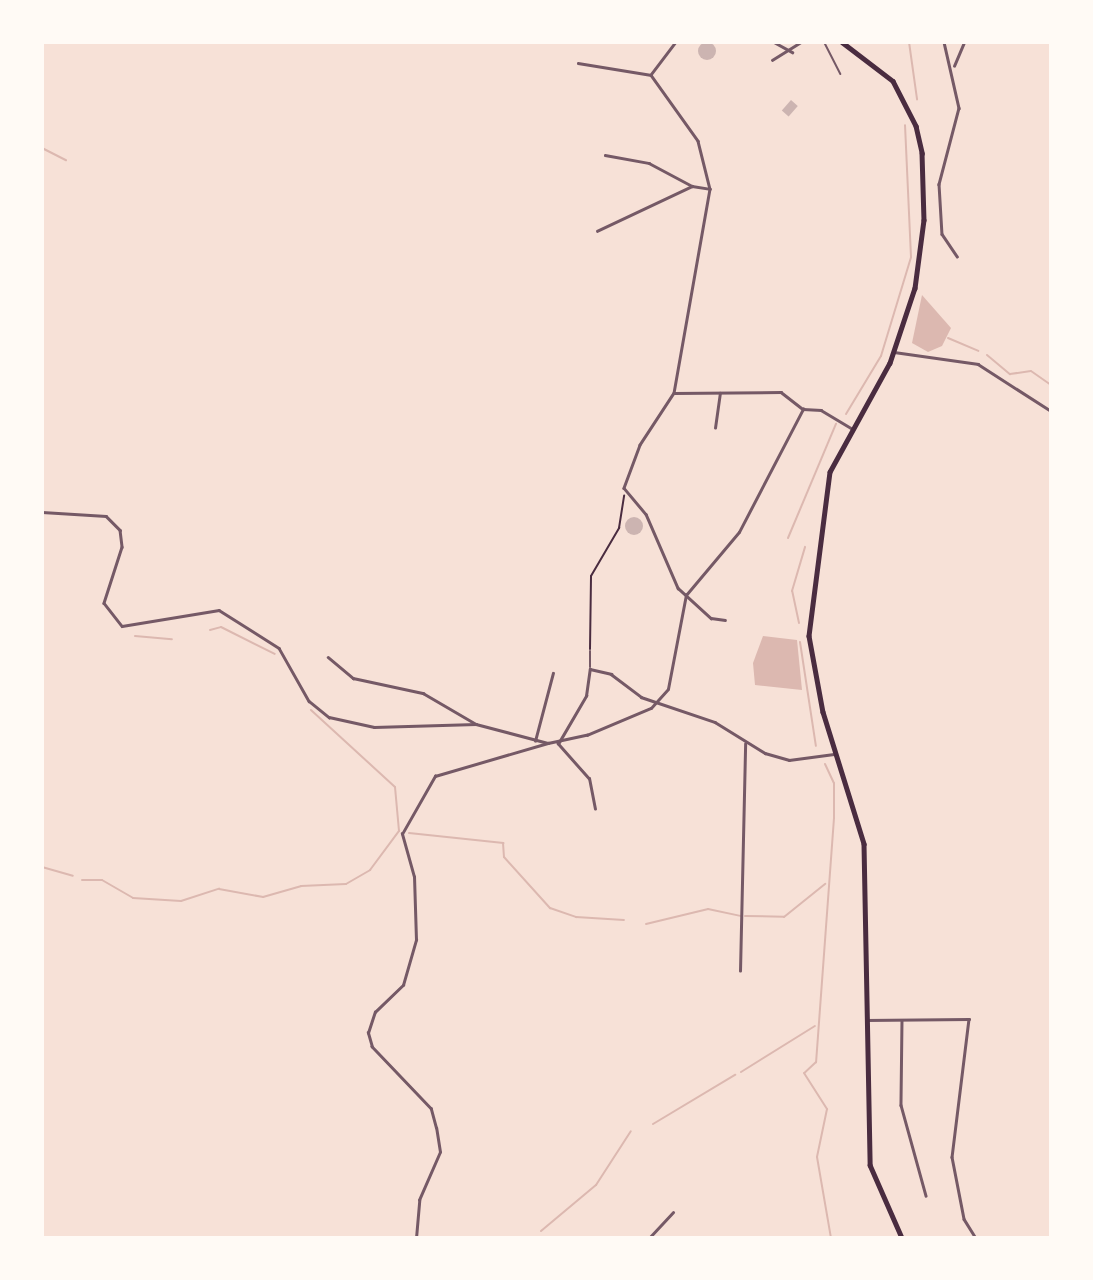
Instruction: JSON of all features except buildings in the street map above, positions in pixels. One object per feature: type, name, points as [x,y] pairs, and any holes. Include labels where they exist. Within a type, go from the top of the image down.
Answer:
[{"type":"main road","points":[[842,42],[893,81],[916,125],[922,153],[921,253],[894,352],[824,491],[809,636],[864,844],[870,1165],[902,1238]]},
{"type":"street","points":[[651,75],[676,42]]},
{"type":"street","points":[[774,42],[792,52]]},
{"type":"street","points":[[772,60],[792,52],[801,42]]},
{"type":"street","points":[[944,42],[954,66],[959,108],[939,184],[942,234],[957,256]]},
{"type":"street","points":[[954,66],[964,42]]},
{"type":"street","points":[[578,63],[651,75],[698,141],[710,189],[674,393],[640,445],[624,488],[646,514],[661,560],[686,596],[711,618],[724,620]]},
{"type":"street","points":[[605,155],[649,163],[692,186],[710,189]]},
{"type":"street","points":[[597,231],[692,186]]},
{"type":"street","points":[[894,352],[978,363],[1051,411]]},
{"type":"street","points":[[674,393],[781,392],[803,409],[821,410],[852,431]]},
{"type":"street","points":[[715,428],[720,393]]},
{"type":"street","points":[[660,701],[686,596],[739,532],[803,409]]},
{"type":"street","points":[[42,512],[106,516],[120,530],[122,547],[104,603],[122,626],[219,610],[279,648],[309,701],[329,717],[374,727],[476,724]]},
{"type":"street","points":[[328,657],[353,678],[423,693],[476,724],[548,743],[558,744],[660,701]]},
{"type":"street","points":[[558,744],[586,696],[590,669],[660,701],[715,722],[745,744],[789,760],[838,753]]},
{"type":"street","points":[[535,741],[553,673]]},
{"type":"street","points":[[416,1238],[419,1200],[440,1152],[436,1128],[431,1110],[372,1047],[368,1033],[375,1012],[403,985],[416,940],[414,877],[402,834],[435,776],[548,743]]},
{"type":"street","points":[[558,744],[589,779],[595,809]]},
{"type":"street","points":[[740,971],[745,744]]},
{"type":"street","points":[[866,1020],[969,1019],[952,1157],[964,1219],[976,1238]]},
{"type":"street","points":[[902,1020],[901,1105],[926,1196]]},
{"type":"street","points":[[649,1238],[673,1212]]},
{"type":"lane","points":[[824,42],[840,74]]},
{"type":"lane","points":[[590,651],[590,669]]},
{"type":"path","points":[[590,651],[591,576],[619,528],[624,488]]},
{"type":"shaded area","points":[[922,295],[951,328],[942,346],[928,352],[912,343]]},
{"type":"shaded area","points":[[763,636],[797,640],[802,690],[755,685],[753,663]]},
{"type":"waterway","points":[[909,42],[917,99]]},
{"type":"waterway","points":[[846,414],[881,356],[911,257],[905,125]]},
{"type":"waterway","points":[[42,148],[66,160]]},
{"type":"waterway","points":[[948,338],[978,351]]},
{"type":"waterway","points":[[987,355],[1010,374],[1031,371],[1051,385]]},
{"type":"waterway","points":[[788,538],[836,424]]},
{"type":"waterway","points":[[799,623],[792,591],[805,547]]},
{"type":"waterway","points":[[210,630],[221,627],[275,654]]},
{"type":"waterway","points":[[135,636],[172,639]]},
{"type":"waterway","points":[[800,642],[816,746]]},
{"type":"waterway","points":[[82,880],[102,880],[133,898],[181,901],[219,889],[263,897],[301,886],[346,884],[370,870],[399,831],[395,787],[311,710]]},
{"type":"waterway","points":[[825,764],[834,783],[834,818],[816,1062],[804,1073],[827,1109],[817,1157],[831,1238]]},
{"type":"waterway","points":[[409,833],[503,843],[504,857],[550,908],[576,917],[624,920]]},
{"type":"waterway","points":[[42,867],[73,876]]},
{"type":"waterway","points":[[745,916],[784,917],[825,884]]},
{"type":"waterway","points":[[646,924],[708,909],[740,916]]},
{"type":"waterway","points":[[741,1072],[815,1026]]},
{"type":"waterway","points":[[653,1124],[735,1075]]},
{"type":"waterway","points":[[541,1231],[596,1185],[631,1131]]}]
